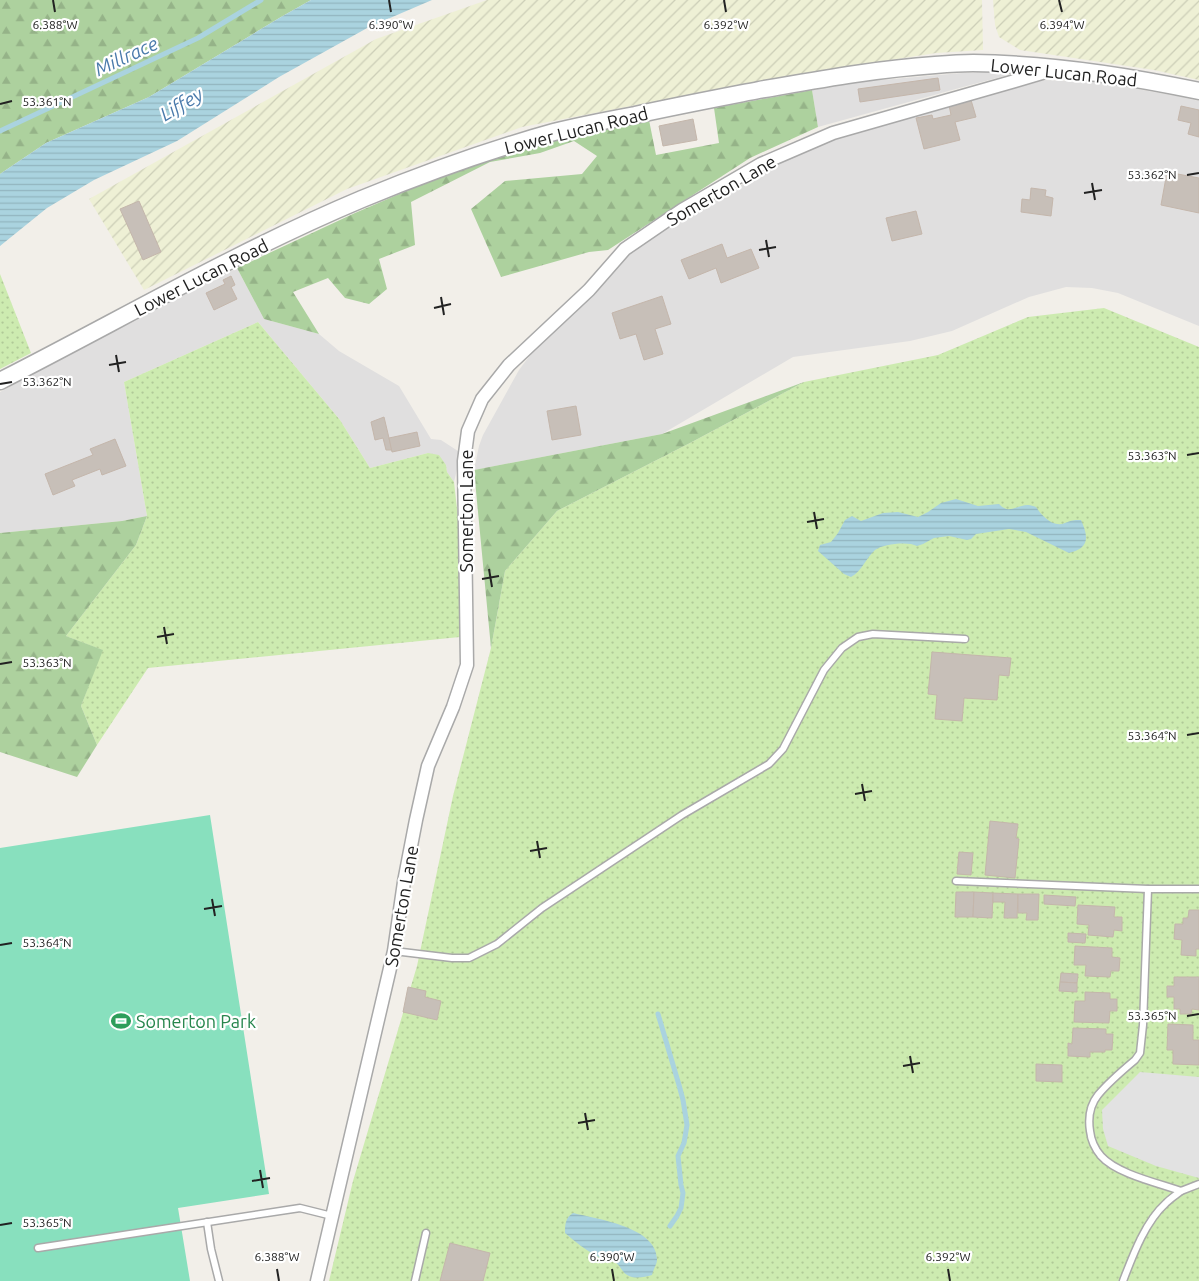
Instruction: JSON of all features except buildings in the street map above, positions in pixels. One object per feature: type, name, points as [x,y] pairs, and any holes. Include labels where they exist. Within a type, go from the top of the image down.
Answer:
[{"type":"street","name":"Lower Lucan Road","points":[[0,381],[284,234],[405,181],[469,158],[554,132],[820,79],[904,67],[970,63],[1051,67],[1146,80],[1199,91]]},
{"type":"street","name":"Somerton Lane","points":[[316,1281],[394,951],[404,882],[428,766],[453,707],[467,665],[464,461],[468,430],[482,398],[509,365],[589,290],[625,249],[682,210],[761,164],[833,133],[1042,73],[1051,67]]},
{"type":"lane","points":[[394,951],[452,958],[469,958],[497,944],[542,908],[682,815],[768,764],[783,749],[824,670],[842,648],[858,637],[873,634],[965,640]]},
{"type":"lane","points":[[956,881],[1148,889],[1199,889]]},
{"type":"lane","points":[[1148,889],[1140,1053],[1098,1095],[1090,1110],[1089,1125],[1092,1141],[1100,1156],[1116,1168],[1137,1177],[1182,1191]]},
{"type":"lane","points":[[1123,1281],[1133,1255],[1154,1216],[1166,1203],[1182,1191],[1199,1184]]},
{"type":"lane","points":[[38,1248],[300,1208],[332,1216]]},
{"type":"lane","points":[[207,1222],[211,1249],[220,1281]]},
{"type":"lane","points":[[415,1281],[426,1233]]},
{"type":"shaded area","points":[[1008,71],[1008,75],[818,127],[812,90],[858,82]]},
{"type":"shaded area","points":[[1045,80],[1097,82],[1199,101],[1199,326],[1118,293],[1092,288],[1066,287],[1029,297],[952,331],[910,341],[793,357],[662,434],[474,470],[483,435],[519,370],[543,338],[625,256],[656,235],[772,167],[830,140],[947,105]]},
{"type":"shaded area","points":[[237,268],[264,319],[319,334],[339,351],[399,386],[431,439],[441,440],[461,453],[454,482],[447,472],[446,465],[428,453],[370,468],[340,420],[258,322],[124,382],[147,516],[122,521],[0,533],[0,392],[161,305]]},
{"type":"shaded area","points":[[1140,1072],[1199,1077],[1199,1178],[1156,1166],[1108,1146],[1103,1129],[1102,1110]]},
{"type":"green space","points":[[0,0],[311,0],[149,97],[46,143],[0,174]]},
{"type":"green space","points":[[487,0],[982,0],[983,50],[936,53],[787,76],[522,127],[347,189],[144,290],[89,199],[376,39]]},
{"type":"green space","points":[[993,0],[1199,0],[1199,80],[1154,70],[1020,50],[999,37],[995,25]]},
{"type":"green space","points":[[812,90],[818,127],[750,158],[608,250],[589,252],[501,277],[471,209],[505,181],[582,174],[597,156],[574,141],[540,153],[490,162],[411,202],[415,245],[379,259],[387,289],[369,304],[345,298],[328,278],[293,292],[319,334],[264,319],[237,268],[355,213],[425,183],[502,156],[571,136],[649,120],[656,155],[719,143],[714,108]]},
{"type":"green space","points":[[0,274],[31,353],[0,369]]},
{"type":"green space","points":[[1104,308],[1199,347],[1199,1281],[329,1281],[353,1181],[417,966],[453,796],[491,648],[505,571],[557,511],[804,382],[938,355],[1028,317]]},
{"type":"green space","points":[[258,322],[340,420],[370,468],[428,453],[439,455],[446,465],[447,472],[454,482],[460,535],[460,637],[148,668],[97,745],[81,706],[102,650],[66,636],[136,545],[147,516],[124,382]]},
{"type":"green space","points":[[804,382],[557,511],[505,571],[491,648],[474,470],[662,434]]},
{"type":"green space","points":[[147,516],[136,545],[66,636],[103,650],[81,706],[97,745],[77,777],[0,752],[0,533],[122,521]]},
{"type":"green space","name":"Somerton Park","points":[[210,815],[269,1194],[178,1208],[190,1281],[0,1281],[0,848]]},
{"type":"water","name":"Liffey","points":[[311,0],[432,0],[369,27],[279,77],[177,141],[94,180],[47,208],[0,246],[0,174],[46,143],[149,97]]},
{"type":"water","points":[[956,499],[978,506],[999,504],[1006,509],[1031,505],[1036,507],[1048,520],[1056,524],[1081,520],[1086,538],[1084,545],[1069,553],[1026,532],[1009,529],[976,534],[967,540],[949,536],[934,538],[917,546],[902,543],[879,548],[872,553],[851,577],[844,574],[818,551],[820,545],[831,542],[845,520],[852,516],[861,521],[883,513],[898,512],[918,517],[941,503]]},
{"type":"water","points":[[573,1213],[624,1226],[648,1240],[655,1249],[657,1260],[652,1275],[638,1278],[629,1276],[613,1261],[597,1256],[577,1243],[565,1233],[567,1219]]},
{"type":"waterway","name":"Millrace","points":[[0,131],[198,38],[261,0]]},
{"type":"waterway","points":[[658,1014],[683,1100],[687,1125],[684,1143],[678,1156],[683,1193],[681,1208],[670,1226]]},
{"type":"place","name":"Somerton Park","points":[[121,1021]]}]
